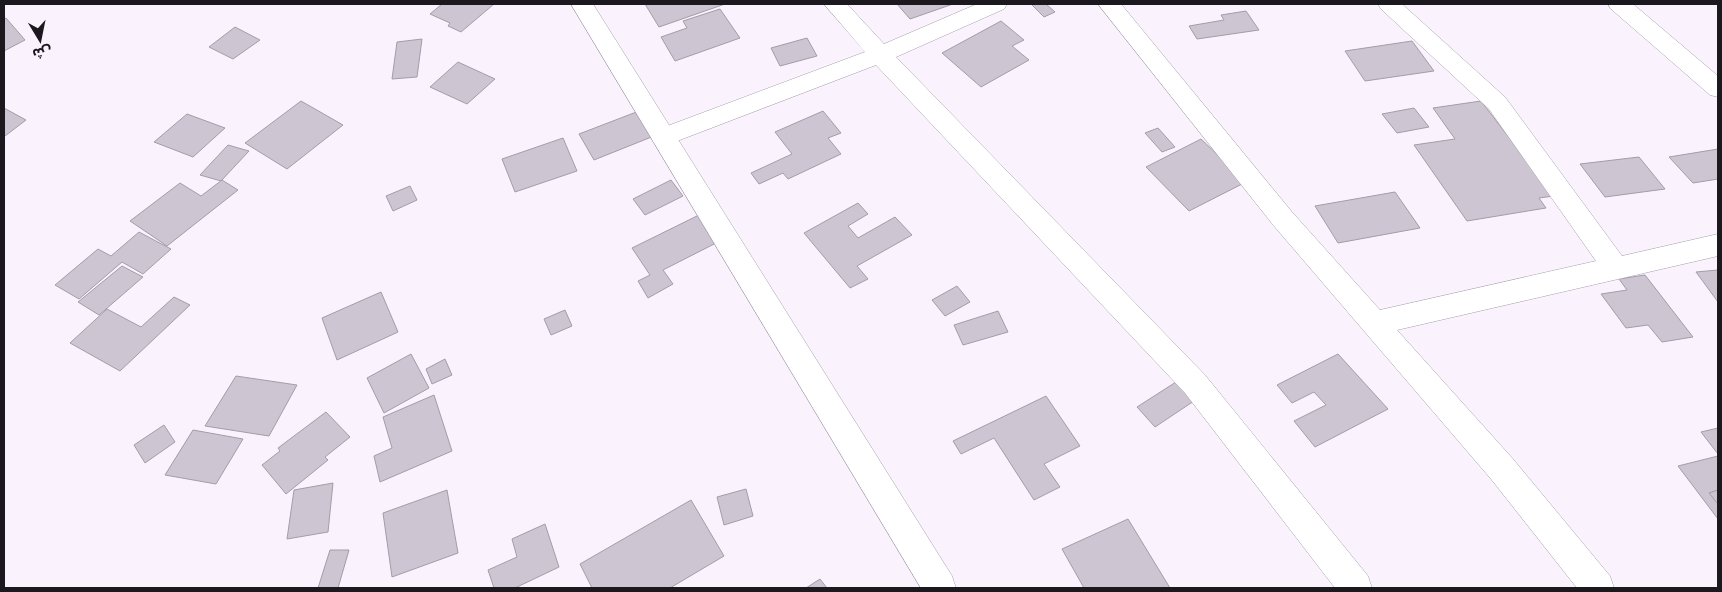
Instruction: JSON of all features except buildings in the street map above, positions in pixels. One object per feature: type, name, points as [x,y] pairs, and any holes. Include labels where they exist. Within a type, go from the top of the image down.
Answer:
[{"type":"street","points":[[582,4],[940,588]]},
{"type":"street","points":[[835,4],[880,55],[1195,384],[1356,588]]},
{"type":"street","points":[[663,137],[880,55],[996,4]]},
{"type":"street","points":[[1109,4],[1283,219],[1502,469],[1598,588]]},
{"type":"street","points":[[1390,4],[1497,103],[1616,268]]},
{"type":"street","points":[[1619,4],[1718,89]]},
{"type":"street","points":[[1374,323],[1718,245]]}]
